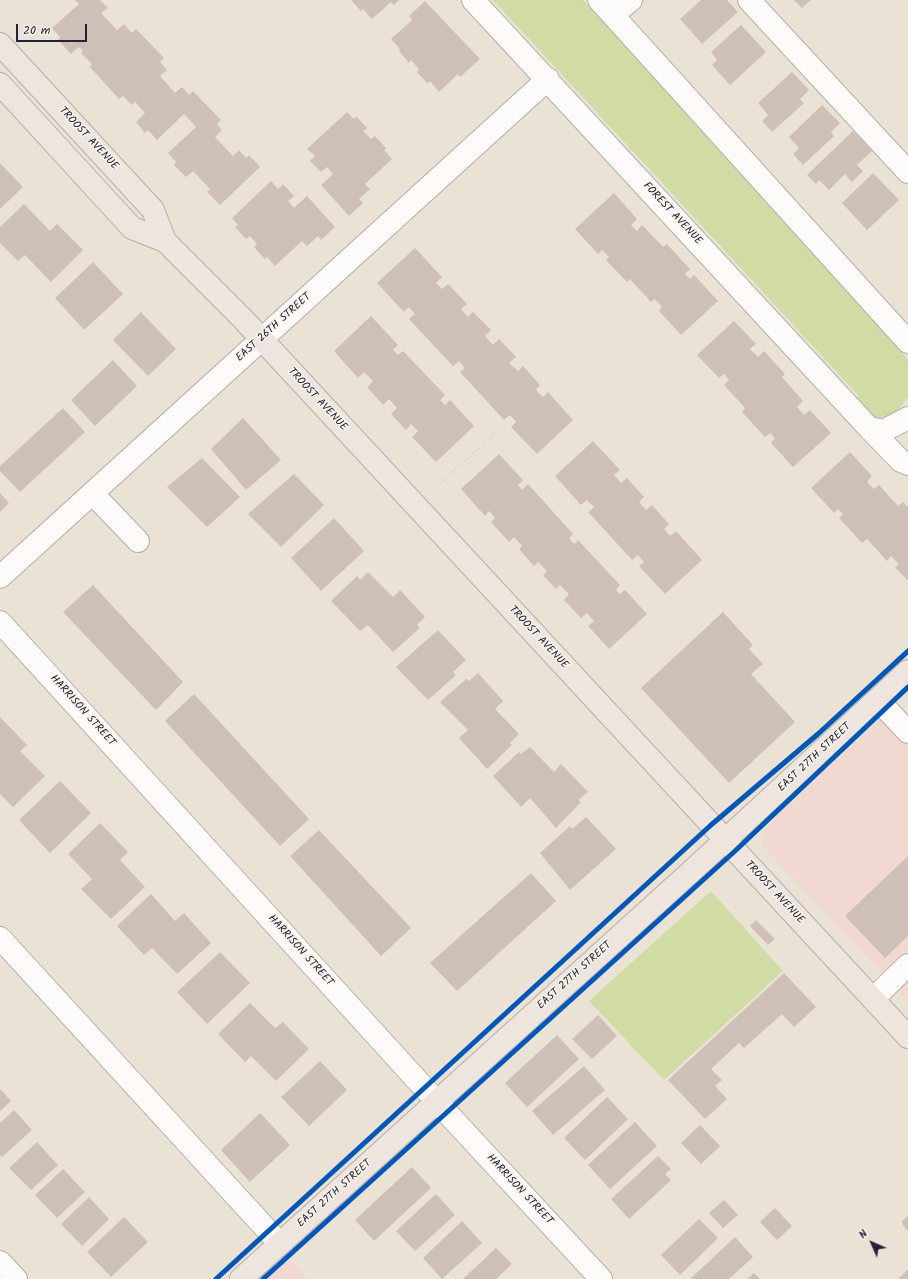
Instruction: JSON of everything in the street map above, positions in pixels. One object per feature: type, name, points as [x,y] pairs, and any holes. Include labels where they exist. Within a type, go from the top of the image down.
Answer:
[{"type":"main road","name":"TROOST AVENUE","points":[[0,44],[153,210],[165,241],[261,339],[908,1037]]},
{"type":"main road","name":"TROOST AVENUE","points":[[0,84],[132,228],[165,241]]},
{"type":"main road","name":"EAST 27TH STREET","points":[[241,1279],[726,840],[908,672]]},
{"type":"street","name":"FOREST AVENUE","points":[[473,0],[548,79],[869,428],[900,461],[908,464]]},
{"type":"street","points":[[631,0],[606,8],[908,342]]},
{"type":"street","points":[[749,0],[908,172]]},
{"type":"street","name":"EAST 26TH STREET","points":[[0,577],[548,79]]},
{"type":"street","points":[[869,428],[883,432],[908,418]]},
{"type":"street","points":[[92,493],[138,541]]},
{"type":"street","name":"HARRISON STREET","points":[[0,622],[437,1102],[602,1279]]},
{"type":"street","points":[[878,700],[908,732]]},
{"type":"street","points":[[0,938],[280,1244]]},
{"type":"street","points":[[873,999],[908,965]]},
{"type":"street","points":[[0,1262],[16,1279]]},
{"type":"path","points":[[440,483],[498,430]]},
{"type":"shaded area","points":[[884,716],[908,741],[908,997],[906,999],[764,848],[761,842],[762,835],[771,821]]},
{"type":"shaded area","points":[[289,1259],[307,1279],[267,1279]]},
{"type":"green space","points":[[493,0],[583,0],[905,356],[908,362],[908,397],[897,412],[880,418],[872,416],[859,405],[858,395]]},
{"type":"green space","points":[[711,891],[783,971],[664,1080],[589,1001]]},
{"type":"building","points":[[75,0],[100,0],[108,8],[101,13],[117,30],[124,24],[132,33],[136,29],[164,58],[160,62],[167,70],[160,76],[175,93],[182,87],[189,95],[193,91],[221,120],[217,124],[222,130],[215,137],[233,156],[239,150],[246,158],[249,155],[260,167],[220,205],[207,192],[210,189],[193,171],[186,177],[174,165],[176,162],[168,153],[196,127],[184,114],[157,140],[148,130],[145,133],[136,122],[145,113],[135,102],[132,105],[123,96],[119,99],[90,67],[92,64],[81,53],[83,51],[79,47],[71,54],[58,40],[60,37],[52,28],[79,4]]},
{"type":"building","points":[[351,0],[399,0],[394,5],[391,2],[372,19],[363,9],[361,11]]},
{"type":"building","points":[[701,0],[727,0],[738,12],[702,44],[680,19]]},
{"type":"building","points":[[794,0],[811,0],[802,8]]},
{"type":"building","points":[[425,1],[480,59],[460,77],[458,74],[439,92],[430,81],[428,84],[417,72],[419,69],[411,60],[409,63],[391,39],[412,20],[409,16]]},
{"type":"building","points":[[741,25],[766,52],[730,85],[712,65],[717,60],[711,52]]},
{"type":"building","points":[[792,72],[809,90],[800,99],[804,103],[772,132],[762,121],[768,115],[758,103]]},
{"type":"building","points":[[822,105],[840,123],[831,132],[834,136],[803,165],[793,154],[799,148],[789,137]]},
{"type":"building","points":[[347,112],[354,119],[356,116],[367,128],[363,131],[371,139],[375,136],[386,148],[384,150],[392,159],[365,184],[370,189],[359,199],[363,203],[349,216],[321,185],[333,174],[327,167],[321,172],[310,161],[315,156],[307,149]]},
{"type":"building","points":[[853,131],[872,151],[857,165],[863,171],[852,182],[845,174],[829,190],[819,180],[816,184],[807,175]]},
{"type":"building","points":[[0,163],[23,187],[0,209]]},
{"type":"building","points":[[873,173],[899,200],[867,230],[842,203]]},
{"type":"building","points":[[271,181],[278,189],[283,184],[294,196],[288,201],[294,208],[307,196],[335,227],[321,240],[318,236],[307,246],[302,241],[275,266],[267,257],[265,259],[254,247],[257,244],[250,236],[246,239],[235,227],[238,225],[232,218]]},
{"type":"building","points":[[614,193],[637,219],[631,225],[637,231],[642,225],[663,247],[667,244],[690,269],[685,274],[690,279],[694,275],[718,301],[681,335],[659,311],[662,307],[655,299],[651,302],[630,279],[627,282],[606,260],[609,257],[602,250],[598,254],[575,229]]},
{"type":"building","points":[[24,204],[50,231],[57,224],[83,250],[51,282],[25,255],[18,261],[0,243],[0,227]]},
{"type":"building","points":[[415,248],[442,277],[436,283],[442,289],[448,284],[467,304],[461,309],[468,317],[473,312],[491,330],[485,336],[493,345],[499,339],[516,357],[509,363],[518,371],[523,366],[540,385],[536,390],[543,397],[548,392],[573,420],[537,454],[511,427],[516,422],[510,415],[504,420],[460,372],[465,368],[459,361],[453,366],[409,319],[415,314],[409,307],[404,312],[377,283]]},
{"type":"building","points":[[93,262],[123,294],[84,330],[55,298]]},
{"type":"building","points":[[141,312],[176,349],[148,376],[113,340]]},
{"type":"building","points":[[371,316],[398,345],[393,350],[398,355],[403,351],[445,395],[440,400],[445,405],[450,400],[474,426],[436,462],[412,437],[418,431],[411,424],[406,430],[391,414],[397,408],[389,399],[383,405],[367,387],[373,381],[364,372],[358,378],[334,351]]},
{"type":"building","points":[[734,321],[756,344],[750,349],[758,357],[764,351],[785,374],[782,377],[803,401],[797,407],[804,415],[810,410],[831,433],[793,467],[771,443],[775,438],[770,433],[765,437],[742,412],[745,408],[724,385],[729,380],[724,374],[719,378],[697,355]]},
{"type":"building","points":[[113,360],[137,386],[95,426],[71,400]]},
{"type":"building","points":[[63,408],[85,432],[20,492],[0,471],[0,466]]},
{"type":"building","points":[[243,418],[281,460],[246,490],[211,449]]},
{"type":"building","points":[[593,441],[620,470],[614,475],[621,483],[627,478],[644,497],[639,502],[646,510],[652,505],[669,524],[664,529],[670,536],[676,531],[702,560],[665,594],[639,566],[644,562],[638,555],[632,560],[588,512],[594,507],[587,500],[581,505],[555,476]]},
{"type":"building","points":[[850,452],[872,476],[867,482],[874,489],[879,485],[898,506],[903,502],[908,507],[908,581],[895,567],[899,564],[891,556],[887,561],[867,539],[862,543],[839,518],[843,514],[838,509],[834,513],[811,488]]},
{"type":"building","points":[[499,454],[523,480],[518,485],[522,490],[528,484],[573,534],[569,538],[574,544],[578,540],[620,585],[616,590],[620,594],[625,590],[647,614],[609,649],[588,626],[594,621],[587,613],[581,618],[564,600],[569,594],[560,585],[556,589],[543,575],[547,571],[538,562],[534,566],[519,549],[522,546],[514,537],[509,542],[491,522],[495,518],[489,511],[485,516],[461,489]]},
{"type":"building","points":[[202,458],[240,497],[207,527],[167,487]]},
{"type":"building","points":[[294,474],[324,505],[281,547],[248,514]]},
{"type":"building","points":[[0,493],[9,503],[0,512]]},
{"type":"building","points":[[334,518],[364,551],[321,591],[291,558]]},
{"type":"building","points":[[368,572],[393,597],[400,590],[425,617],[417,625],[420,628],[393,652],[368,625],[360,631],[331,601],[357,576],[360,580]]},
{"type":"building","points":[[93,585],[183,682],[156,710],[63,612]]},
{"type":"building","points":[[723,612],[753,645],[749,649],[763,664],[751,674],[795,722],[729,783],[641,688]]},
{"type":"building","points":[[438,630],[466,660],[453,672],[456,675],[428,700],[396,667]]},
{"type":"building","points":[[478,673],[503,701],[495,709],[519,734],[510,743],[512,745],[487,769],[459,738],[468,730],[440,702],[466,679],[469,681]]},
{"type":"building","points":[[194,694],[309,819],[280,846],[165,721]]},
{"type":"building","points":[[0,717],[27,745],[20,751],[45,776],[13,807],[0,794]]},
{"type":"building","points":[[530,747],[554,772],[561,764],[588,792],[578,800],[581,802],[556,828],[530,798],[521,807],[493,776],[519,752],[521,754]]},
{"type":"building","points":[[60,781],[91,813],[50,853],[19,820]]},
{"type":"building","points":[[586,817],[616,849],[570,890],[540,853],[570,826],[572,829]]},
{"type":"building","points":[[100,823],[128,852],[120,860],[145,887],[111,919],[81,889],[92,879],[68,854]]},
{"type":"building","points":[[319,830],[411,928],[381,956],[290,856]]},
{"type":"building","points":[[908,856],[908,936],[885,958],[845,916]]},
{"type":"building","points":[[531,873],[556,901],[457,991],[430,963]]},
{"type":"building","points":[[151,894],[175,921],[184,913],[211,943],[177,974],[152,948],[144,955],[117,926]]},
{"type":"building","points":[[756,920],[775,939],[768,945],[750,926]]},
{"type":"building","points":[[220,952],[250,983],[207,1024],[177,992]]},
{"type":"building","points":[[784,973],[816,1007],[794,1027],[782,1014],[744,1048],[739,1043],[711,1069],[722,1080],[715,1086],[727,1099],[705,1119],[668,1080]]},
{"type":"building","points":[[250,1003],[275,1028],[283,1022],[309,1049],[276,1081],[251,1056],[245,1062],[218,1034]]},
{"type":"building","points":[[598,1015],[617,1036],[592,1059],[572,1039]]},
{"type":"building","points":[[557,1035],[579,1059],[527,1107],[505,1083]]},
{"type":"building","points":[[320,1061],[347,1090],[309,1126],[281,1097]]},
{"type":"building","points":[[584,1066],[605,1090],[553,1135],[532,1111]]},
{"type":"building","points":[[0,1089],[11,1101],[0,1111]]},
{"type":"building","points":[[607,1097],[628,1119],[585,1160],[564,1138]]},
{"type":"building","points":[[14,1110],[32,1130],[2,1157],[0,1155],[0,1123]]},
{"type":"building","points":[[260,1113],[290,1145],[250,1182],[221,1150]]},
{"type":"building","points":[[635,1122],[657,1146],[610,1189],[588,1165]]},
{"type":"building","points":[[700,1125],[720,1146],[701,1164],[681,1143]]},
{"type":"building","points":[[37,1142],[58,1165],[31,1190],[9,1168]]},
{"type":"building","points":[[658,1156],[671,1169],[665,1174],[671,1180],[629,1219],[611,1199]]},
{"type":"building","points":[[412,1167],[431,1188],[374,1241],[355,1220]]},
{"type":"building","points":[[63,1169],[85,1192],[57,1218],[35,1195]]},
{"type":"building","points":[[436,1194],[455,1215],[415,1251],[396,1231]]},
{"type":"building","points":[[89,1197],[109,1219],[82,1246],[61,1224]]},
{"type":"building","points":[[724,1200],[738,1215],[723,1228],[709,1213]]},
{"type":"building","points":[[775,1208],[792,1226],[777,1240],[760,1222]]},
{"type":"building","points":[[908,1216],[908,1231],[903,1225],[902,1221]]},
{"type":"building","points":[[124,1217],[148,1242],[111,1277],[87,1252]]},
{"type":"building","points":[[699,1219],[718,1238],[680,1275],[661,1255]]},
{"type":"building","points":[[462,1221],[482,1243],[442,1279],[423,1258]]},
{"type":"building","points":[[735,1237],[753,1257],[729,1279],[690,1279]]},
{"type":"building","points":[[496,1248],[512,1264],[496,1279],[463,1279]]},
{"type":"building","points":[[908,1269],[908,1279],[898,1279]]},
{"type":"building","points":[[754,1273],[760,1279],[747,1279]]},
{"type":"cycle path","points":[[216,1279],[711,825],[818,734],[908,651]]},
{"type":"cycle path","points":[[263,1279],[735,851],[908,687]]}]
